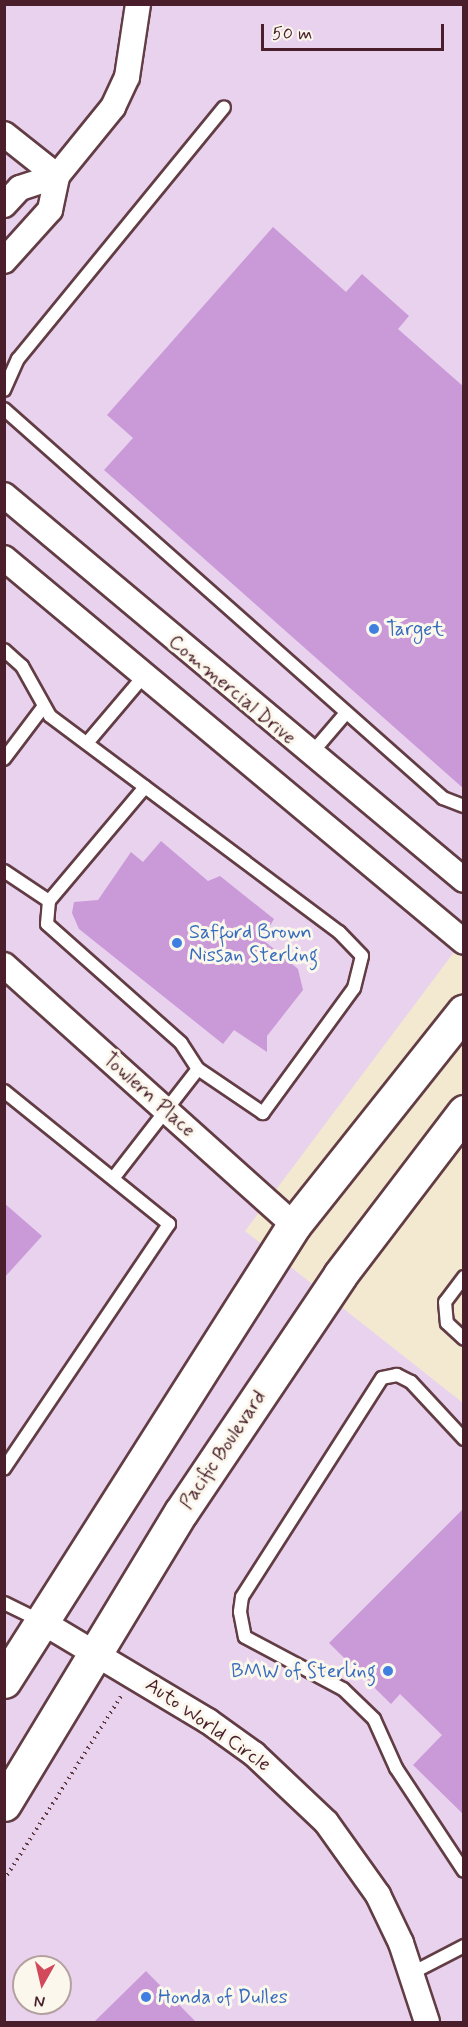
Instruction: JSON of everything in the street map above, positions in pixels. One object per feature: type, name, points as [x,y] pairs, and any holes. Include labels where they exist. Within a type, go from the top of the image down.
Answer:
[{"type":"main road","points":[[4,1681],[39,1620],[294,1225],[464,1011]]},
{"type":"main road","name":"Pacific Boulevard","points":[[4,1804],[94,1650],[340,1275],[464,1112]]},
{"type":"street","points":[[4,261],[50,210],[57,176],[118,97],[127,77],[138,4]]},
{"type":"street","points":[[4,134],[57,176]]},
{"type":"street","points":[[4,205],[20,188],[57,176]]},
{"type":"street","name":"Commercial Drive","points":[[4,495],[310,755],[464,880]]},
{"type":"street","points":[[4,558],[143,677],[464,942]]},
{"type":"street","name":"Towlern Place","points":[[4,965],[294,1225]]},
{"type":"street","name":"Auto World Circle","points":[[39,1620],[135,1674],[254,1754],[326,1821],[378,1895],[412,1972],[427,2022]]},
{"type":"lane","points":[[4,390],[18,359],[224,107]]},
{"type":"lane","points":[[4,409],[442,798],[464,806]]},
{"type":"lane","points":[[4,650],[22,666],[44,706],[87,743],[339,932],[362,956],[354,988],[263,1113],[198,1069],[182,1043],[47,924],[49,901],[145,787]]},
{"type":"lane","points":[[87,743],[143,677]]},
{"type":"lane","points":[[4,759],[44,706]]},
{"type":"lane","points":[[310,755],[346,713]]},
{"type":"lane","points":[[4,871],[49,901]]},
{"type":"lane","points":[[115,1176],[198,1069]]},
{"type":"lane","points":[[4,1091],[115,1176],[169,1224],[4,1469]]},
{"type":"lane","points":[[464,1277],[445,1302],[447,1323],[464,1339]]},
{"type":"lane","points":[[464,1439],[411,1382],[397,1375],[382,1378],[242,1598],[240,1612],[245,1637],[343,1689],[374,1719],[426,1818],[464,1870]]},
{"type":"lane","points":[[4,1603],[39,1620]]},
{"type":"lane","points":[[412,1972],[464,1946]]},
{"type":"path","points":[[4,1880],[135,1674]]},
{"type":"shaded area","points":[[5,5],[463,5],[463,940],[245,1231],[463,1403],[463,2022],[5,2022]]},
{"type":"building","name":"Target","points":[[273,227],[346,292],[362,274],[409,316],[398,329],[464,387],[464,789],[104,470],[133,438],[107,415]]},
{"type":"building","name":"Safford Brown Nissan Sterling","points":[[161,841],[208,881],[220,876],[274,919],[262,939],[298,969],[303,990],[267,1036],[267,1052],[234,1030],[223,1044],[79,929],[72,913],[74,902],[98,900],[131,852],[143,862]]},
{"type":"building","points":[[4,1203],[42,1236],[4,1278]]},
{"type":"building","points":[[464,1508],[464,1815],[413,1765],[442,1735],[400,1694],[391,1704],[329,1643]]},
{"type":"building","name":"Honda of Dulles","points":[[146,1971],[196,2022],[94,2022]]},
{"type":"place","name":"Target","points":[[374,629]]},
{"type":"place","name":"Safford Brown Nissan Sterling","points":[[177,943]]},
{"type":"place","name":"BMW of Sterling","points":[[388,1671]]},
{"type":"place","name":"Honda of Dulles","points":[[146,1997]]}]
